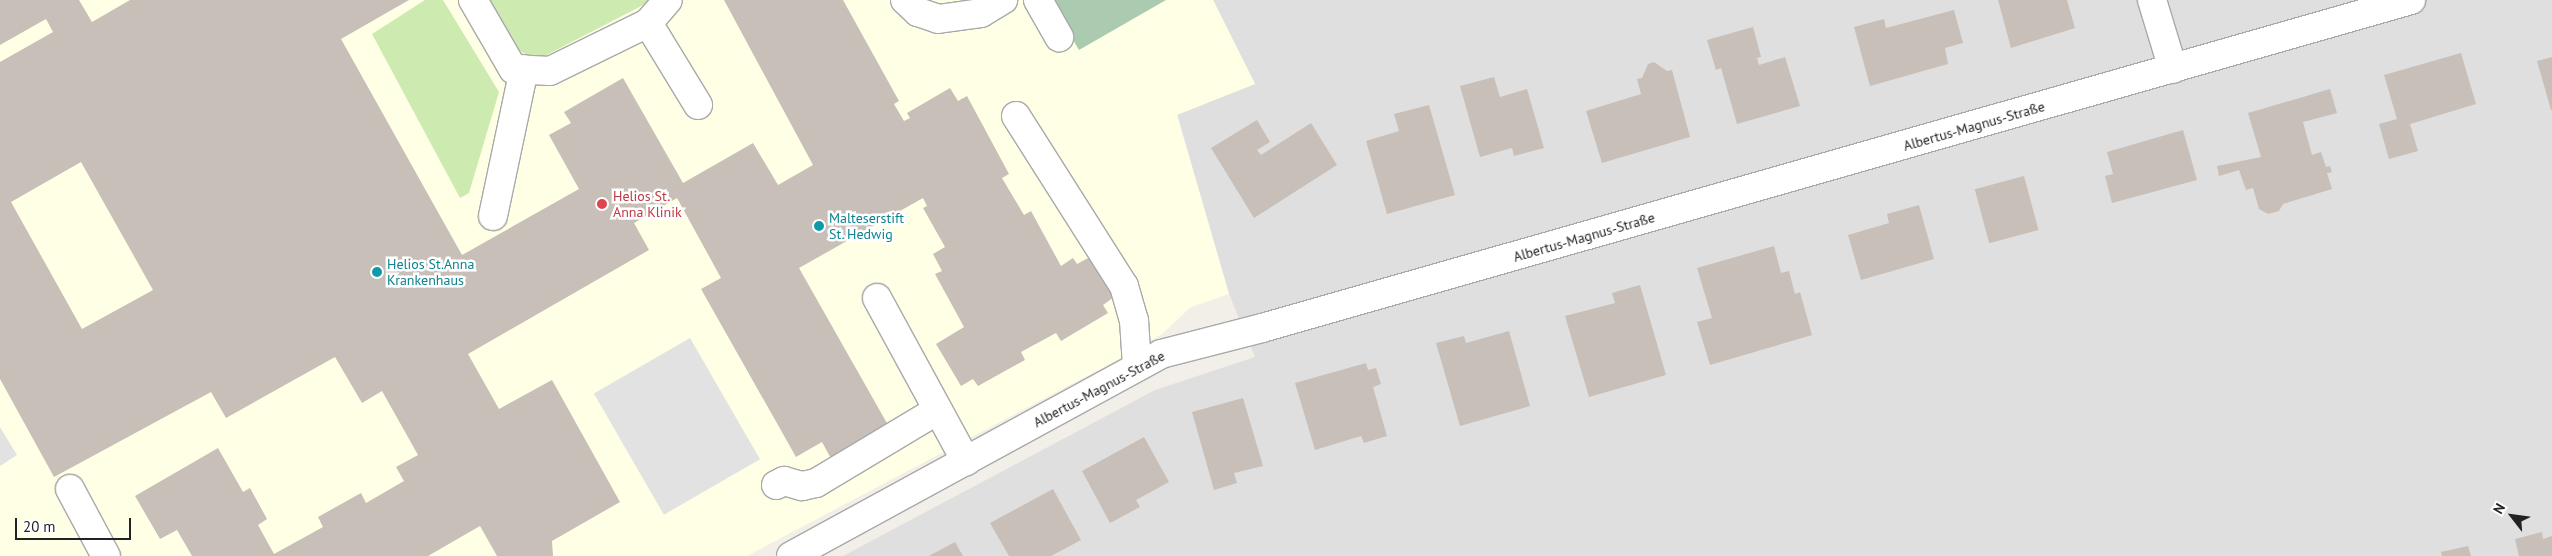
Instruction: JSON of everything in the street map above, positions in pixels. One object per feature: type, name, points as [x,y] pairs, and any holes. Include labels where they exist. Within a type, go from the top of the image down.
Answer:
[{"type":"street","points":[[473,0],[513,69],[550,71],[648,24],[668,0]]},
{"type":"street","points":[[905,0],[918,12],[938,19],[981,13],[1003,0]]},
{"type":"street","points":[[1038,0],[1059,37]]},
{"type":"street","points":[[2152,0],[2173,69]]},
{"type":"street","name":"Albertus-Magnus-Straße","points":[[791,556],[1161,354],[2173,69],[2411,0]]},
{"type":"street","points":[[648,24],[698,104]]},
{"type":"street","points":[[493,216],[524,69]]},
{"type":"street","points":[[1016,116],[1124,286],[1134,320],[1137,367]]},
{"type":"street","points":[[877,298],[966,461]]},
{"type":"street","points":[[776,485],[784,481],[802,486],[816,483],[938,410]]},
{"type":"street","points":[[70,489],[106,556]]},
{"type":"shaded area","name":"Helios St. Anna Klinik","points":[[0,0],[1213,0],[1255,84],[1177,115],[1229,294],[1191,307],[1162,334],[1121,358],[747,556],[0,556]]},
{"type":"shaded area","points":[[1050,0],[1166,0],[1079,50]]},
{"type":"shaded area","points":[[1213,0],[2552,0],[2552,556],[843,556],[1155,390],[1255,357],[1229,294],[1177,114],[1255,84]]},
{"type":"shaded area","points":[[690,338],[760,459],[664,515],[594,394]]},
{"type":"shaded area","points":[[0,427],[17,455],[0,466]]},
{"type":"green space","points":[[425,0],[443,0],[499,92],[469,193],[460,198],[372,34]]},
{"type":"green space","points":[[487,0],[649,0],[649,2],[537,60],[514,48]]},
{"type":"building","name":"Helios St.Anna Krankenhaus","points":[[0,0],[79,0],[92,22],[130,0],[409,0],[341,39],[462,255],[579,189],[549,135],[571,123],[564,112],[623,78],[683,183],[753,143],[778,185],[813,165],[724,0],[843,0],[899,101],[894,104],[904,121],[910,118],[907,113],[950,88],[958,101],[967,96],[1009,174],[1002,178],[1024,215],[1031,211],[1061,266],[1073,258],[1077,264],[1090,257],[1114,297],[1103,305],[1108,313],[1061,341],[1056,333],[1021,352],[1025,360],[978,386],[973,379],[961,386],[936,344],[964,327],[935,274],[942,271],[933,254],[945,247],[923,208],[927,206],[923,198],[799,268],[892,432],[834,464],[822,442],[796,457],[701,289],[721,278],[677,198],[634,223],[649,250],[468,354],[499,409],[552,380],[620,502],[552,541],[553,556],[497,556],[480,526],[428,556],[192,556],[177,530],[160,539],[135,496],[218,448],[243,492],[250,488],[267,519],[258,525],[274,554],[323,527],[318,517],[361,493],[366,503],[404,481],[396,467],[418,455],[382,391],[362,403],[335,357],[226,418],[211,392],[54,477],[0,379],[0,62],[53,32],[46,19],[0,45]],"holes":[[[81,162],[153,290],[82,329],[11,202]]]},
{"type":"building","points":[[1998,0],[2067,0],[2075,28],[2011,48]]},
{"type":"building","points":[[1954,10],[1963,43],[1945,48],[1948,64],[1870,86],[1854,27],[1884,19],[1886,28]]},
{"type":"building","points":[[1753,27],[1761,57],[1757,58],[1759,65],[1785,57],[1800,106],[1737,124],[1721,68],[1716,70],[1707,40]]},
{"type":"building","points":[[2461,53],[2476,104],[2410,124],[2418,151],[2389,159],[2379,124],[2397,119],[2384,75]]},
{"type":"building","points":[[2552,57],[2552,110],[2551,110],[2537,61]]},
{"type":"building","points":[[1654,62],[1667,71],[1672,70],[1690,137],[1602,163],[1586,111],[1641,94],[1637,79],[1642,78],[1648,64]]},
{"type":"building","points":[[1494,77],[1500,97],[1527,89],[1544,148],[1514,156],[1512,148],[1480,157],[1460,86]]},
{"type":"building","points":[[2330,89],[2337,113],[2303,122],[2312,155],[2321,152],[2326,167],[2330,166],[2332,172],[2327,173],[2332,189],[2283,204],[2279,211],[2268,214],[2259,209],[2253,188],[2246,190],[2239,170],[2219,176],[2217,166],[2261,157],[2248,113]]},
{"type":"building","points":[[1429,105],[1455,195],[1387,214],[1366,141],[1399,131],[1394,114]]},
{"type":"building","points":[[1257,120],[1270,142],[1257,150],[1261,155],[1311,123],[1337,165],[1254,218],[1211,148]]},
{"type":"building","points":[[2183,130],[2197,180],[2112,203],[2105,176],[2113,174],[2107,152]]},
{"type":"building","points":[[2024,176],[2038,230],[1989,243],[1975,189]]},
{"type":"building","points":[[1919,205],[1934,259],[1861,280],[1848,235],[1889,223],[1887,214]]},
{"type":"building","points":[[1774,246],[1781,273],[1789,271],[1795,294],[1800,292],[1812,335],[1710,365],[1697,322],[1712,318],[1697,268]]},
{"type":"building","points":[[1640,285],[1666,375],[1589,397],[1565,316],[1615,303],[1612,293]]},
{"type":"building","points":[[1509,331],[1530,406],[1460,426],[1436,343],[1464,336],[1466,343]]},
{"type":"building","points":[[1366,363],[1368,370],[1376,368],[1381,384],[1373,387],[1387,436],[1364,443],[1361,436],[1315,450],[1295,383]]},
{"type":"building","points":[[1243,398],[1263,466],[1234,473],[1237,483],[1214,490],[1192,412]]},
{"type":"building","points":[[1144,437],[1169,482],[1136,500],[1140,507],[1110,523],[1082,471]]},
{"type":"building","points":[[1053,489],[1081,540],[1051,556],[1009,556],[990,523]]},
{"type":"building","points":[[2542,532],[2543,539],[2552,536],[2552,556],[2519,556],[2515,539]]},
{"type":"building","points":[[955,542],[963,556],[929,556]]},
{"type":"building","points":[[2468,546],[2471,556],[2442,556],[2441,552]]},
{"type":"place","name":"Helios St. Anna Klinik","points":[[602,204]]},
{"type":"place","name":"Malteserstift St. Hedwig","points":[[819,226]]},
{"type":"place","name":"Helios St.Anna Krankenhaus","points":[[377,272]]}]
